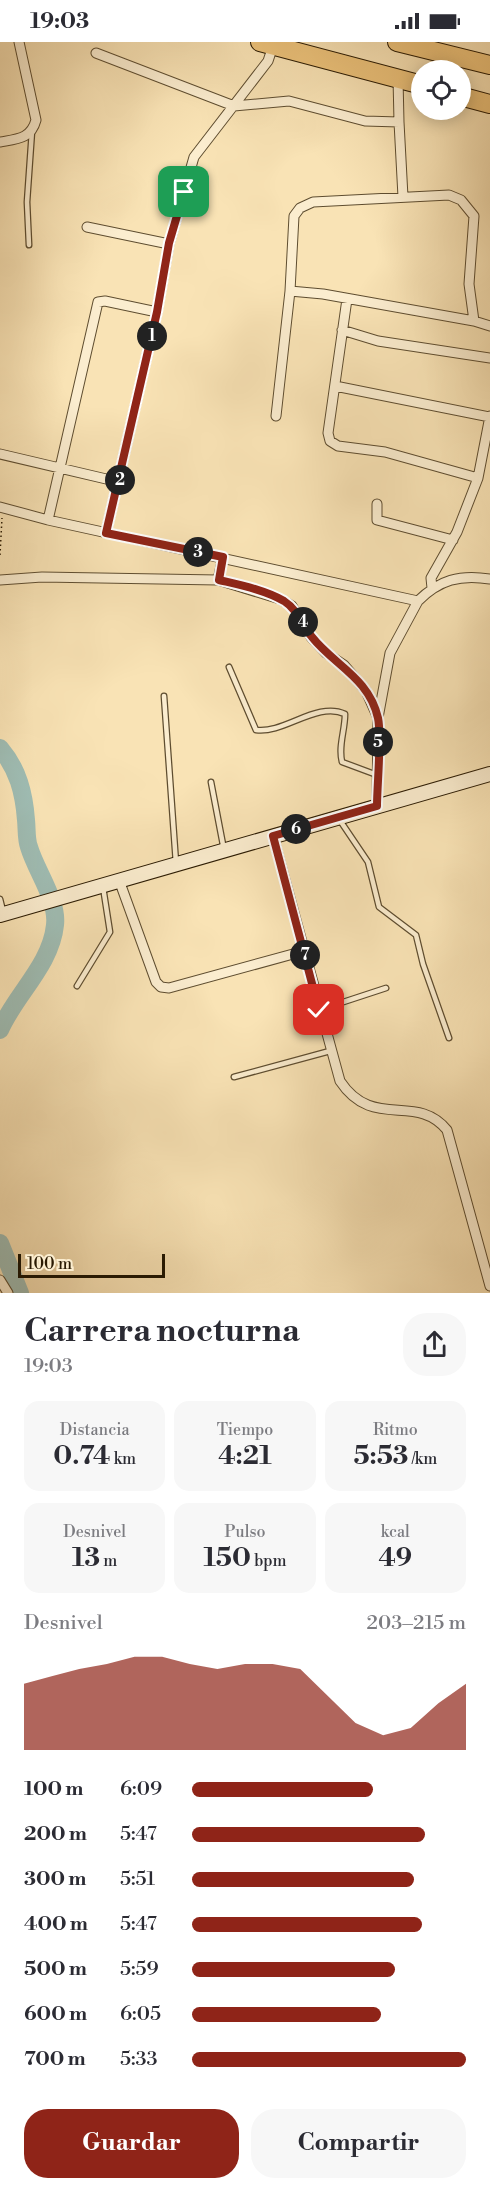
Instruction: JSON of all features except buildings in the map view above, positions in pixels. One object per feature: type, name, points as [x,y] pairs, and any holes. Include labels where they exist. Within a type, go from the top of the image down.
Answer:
[{"type":"highway","points":[[397,42],[490,65]]},
{"type":"highway","points":[[266,44],[411,82]]},
{"type":"highway","points":[[471,99],[490,104]]},
{"type":"main road","points":[[2,914],[490,774]]},
{"type":"street","points":[[0,142],[22,139],[32,131],[36,114],[19,42]]},
{"type":"street","points":[[106,533],[157,312],[169,243],[194,157],[268,61],[266,44]]},
{"type":"street","points":[[96,53],[234,106],[289,101],[365,121],[399,122]]},
{"type":"street","points":[[398,78],[403,197]]},
{"type":"street","points":[[276,416],[290,291],[294,216],[300,208],[313,202],[403,197],[449,195],[462,200],[474,216],[469,284],[474,321]]},
{"type":"street","points":[[87,227],[169,243]]},
{"type":"street","points":[[290,291],[474,321],[490,326]]},
{"type":"street","points":[[347,299],[328,433],[330,441],[338,446],[385,452],[478,477]]},
{"type":"street","points":[[48,520],[98,302],[105,301],[157,312]]},
{"type":"street","points":[[342,330],[378,341],[490,358]]},
{"type":"street","points":[[335,386],[490,416],[478,477],[453,540],[431,578],[432,588]]},
{"type":"street","points":[[0,454],[119,482]]},
{"type":"street","points":[[377,504],[377,520],[453,540]]},
{"type":"street","points":[[2,508],[418,601]]},
{"type":"street","points":[[219,580],[223,557]]},
{"type":"street","points":[[0,580],[42,577],[219,580],[246,586],[292,606],[311,637],[326,653],[344,665],[366,691],[378,718]]},
{"type":"street","points":[[377,806],[378,718],[390,653],[418,601],[432,588],[455,577],[490,579]]},
{"type":"street","points":[[273,836],[340,1081],[354,1098],[374,1109],[427,1114],[447,1130],[490,1286]]},
{"type":"street","points":[[119,880],[156,982],[161,987],[169,988],[304,951]]},
{"type":"street","points":[[0,1280],[8,1293]]},
{"type":"lane","points":[[29,245],[27,201],[32,131]]},
{"type":"lane","points":[[229,667],[256,730],[267,731],[297,719],[337,710],[345,714],[345,730],[339,751],[342,762],[377,775]]},
{"type":"lane","points":[[164,696],[176,863]]},
{"type":"lane","points":[[211,782],[224,850]]},
{"type":"lane","points":[[338,817],[368,862],[379,908],[416,935],[423,964],[449,1038]]},
{"type":"lane","points":[[77,986],[110,932],[102,884]]},
{"type":"lane","points":[[0,899],[2,914]]},
{"type":"lane","points":[[319,1010],[386,988]]},
{"type":"lane","points":[[234,1077],[330,1051]]},
{"type":"path","points":[[0,555],[2,508]]},
{"type":"waterway","points":[[0,748],[11,764],[22,791],[28,844],[50,896],[55,915],[52,940],[47,953],[0,1030]]},
{"type":"waterway","points":[[0,1243],[20,1293]]},
{"type":"route","points":[[184,192],[169,243],[157,312],[106,533],[223,557],[219,580],[246,586],[292,606],[311,637],[326,653],[344,665],[366,691],[378,718],[377,806],[273,836],[319,1010]]}]
